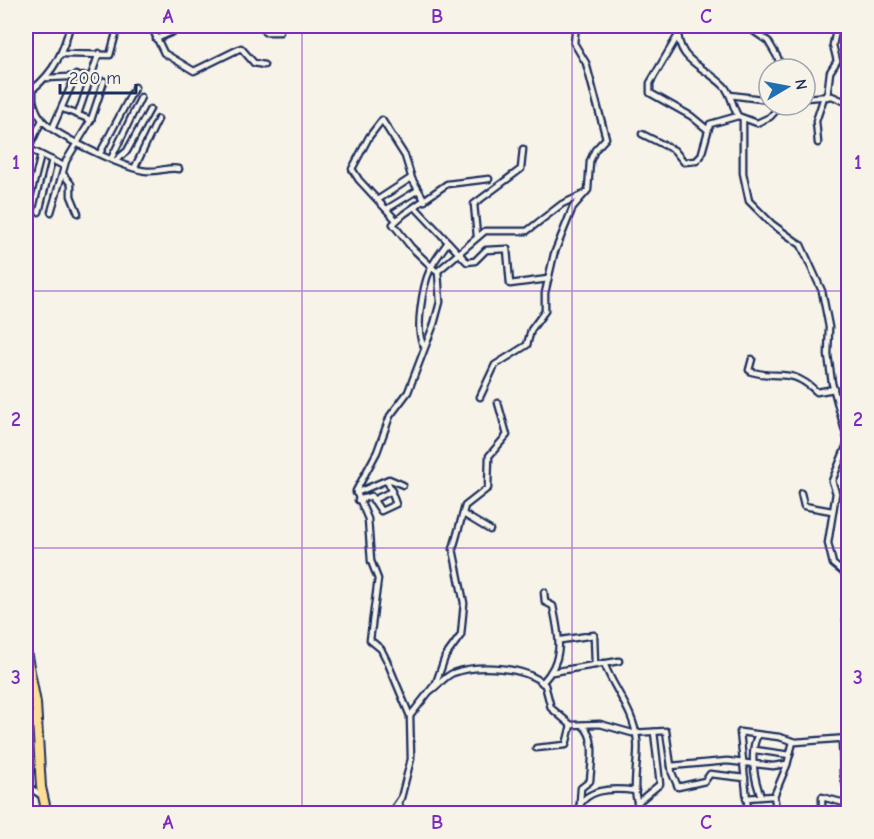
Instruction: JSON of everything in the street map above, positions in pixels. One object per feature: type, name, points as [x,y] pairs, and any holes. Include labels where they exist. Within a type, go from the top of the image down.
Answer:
[{"type":"highway","points":[[26,651],[36,703],[42,796],[47,813]]},
{"type":"street","points":[[70,26],[62,54],[47,78],[34,88],[33,100],[42,120],[52,129],[113,160],[147,171],[165,168],[179,170]]},
{"type":"street","points":[[62,54],[109,55],[113,52],[118,26]]},
{"type":"street","points":[[151,26],[164,53],[195,71],[241,48],[254,63],[264,65]]},
{"type":"street","points":[[165,26],[169,33]]},
{"type":"street","points":[[156,39],[183,26]]},
{"type":"street","points":[[263,26],[265,32],[280,32]]},
{"type":"street","points":[[480,397],[495,365],[527,345],[531,330],[545,311],[548,279],[570,213],[590,185],[590,161],[606,135],[586,63],[574,43],[576,26]]},
{"type":"street","points":[[678,26],[676,37],[650,83],[650,93],[691,116],[708,130]]},
{"type":"street","points":[[746,26],[750,31],[763,36],[777,57]]},
{"type":"street","points":[[818,143],[816,122],[826,97],[830,72],[837,61],[833,45],[837,26]]},
{"type":"street","points":[[676,37],[681,49],[690,60],[730,95],[740,117],[742,168],[747,195],[762,215],[797,241],[813,267],[828,320],[828,362],[848,442],[832,481],[836,493],[832,511],[829,555],[835,567],[849,576]]},
{"type":"street","points":[[78,114],[99,53]]},
{"type":"street","points":[[52,129],[63,109],[76,75]]},
{"type":"street","points":[[47,78],[90,76]]},
{"type":"street","points":[[51,212],[63,169],[91,120],[104,81]]},
{"type":"street","points":[[100,153],[135,87]]},
{"type":"street","points":[[730,95],[757,98]]},
{"type":"street","points":[[26,97],[33,100]]},
{"type":"street","points":[[113,160],[141,97]]},
{"type":"street","points":[[817,97],[838,97],[849,103]]},
{"type":"street","points":[[113,160],[130,146],[150,108]]},
{"type":"street","points":[[63,109],[91,120]]},
{"type":"street","points":[[642,134],[669,146],[686,163],[699,159],[708,130],[715,121],[740,117],[757,123],[770,117]]},
{"type":"street","points":[[135,167],[159,119]]},
{"type":"street","points":[[396,220],[359,180],[352,168],[369,137],[382,120],[384,119],[389,132],[405,156],[411,178],[425,201]]},
{"type":"street","points":[[42,120],[26,151],[52,160],[63,169],[71,184],[71,196],[78,213]]},
{"type":"street","points":[[130,146],[144,146]]},
{"type":"street","points":[[477,236],[474,204],[521,169],[523,149]]},
{"type":"street","points":[[30,198],[41,156]]},
{"type":"street","points":[[39,212],[52,160]]},
{"type":"street","points":[[379,199],[411,178]]},
{"type":"street","points":[[437,272],[394,227],[396,220],[447,184],[489,179]]},
{"type":"street","points":[[387,209],[418,190]]},
{"type":"street","points":[[437,272],[477,236],[488,231],[506,233],[527,231],[562,204],[584,194]]},
{"type":"street","points":[[415,207],[471,263],[486,250],[508,249],[510,284],[548,279]]},
{"type":"street","points":[[424,346],[420,336],[422,302],[431,268],[448,242]]},
{"type":"street","points":[[390,813],[398,803],[411,759],[410,716],[386,658],[381,649],[370,640],[378,579],[371,561],[368,519],[356,493],[377,452],[390,416],[408,392],[440,303],[437,272]]},
{"type":"street","points":[[752,359],[749,370],[752,372],[785,373],[808,384],[817,392],[834,389]]},
{"type":"street","points":[[410,716],[430,692],[445,657],[461,635],[464,603],[453,549],[465,515],[466,504],[488,488],[489,456],[507,435],[498,403]]},
{"type":"street","points":[[356,493],[392,479],[403,485]]},
{"type":"street","points":[[358,500],[371,496],[381,511],[393,506],[397,502],[387,480]]},
{"type":"street","points":[[373,500],[392,491]]},
{"type":"street","points":[[801,493],[804,506],[832,511]]},
{"type":"street","points":[[465,515],[490,530]]},
{"type":"street","points":[[542,682],[552,672],[561,640],[554,606],[545,602],[544,592]]},
{"type":"street","points":[[561,640],[594,635],[595,664]]},
{"type":"street","points":[[552,672],[619,661]]},
{"type":"street","points":[[604,663],[630,712],[636,733],[636,791],[638,805],[644,813]]},
{"type":"street","points":[[430,692],[450,675],[473,669],[523,673],[542,682],[552,710],[571,725],[600,724],[636,733],[666,731],[674,783],[678,787],[705,781],[710,774],[745,778]]},
{"type":"street","points":[[536,748],[566,745],[571,725]]},
{"type":"street","points":[[578,809],[580,789],[590,782],[591,740],[583,726]]},
{"type":"street","points":[[631,813],[660,784],[654,732]]},
{"type":"street","points":[[741,813],[748,810],[739,732],[784,738],[793,742],[849,738]]},
{"type":"street","points":[[758,734],[755,764],[761,796]]},
{"type":"street","points":[[842,740],[843,773],[849,795]]},
{"type":"street","points":[[777,813],[774,796],[788,764],[793,742]]},
{"type":"street","points":[[755,750],[790,755]]},
{"type":"street","points":[[671,766],[743,762],[788,764]]},
{"type":"street","points":[[26,785],[42,796]]},
{"type":"street","points":[[578,809],[586,796],[597,792],[636,791]]},
{"type":"street","points":[[747,798],[774,796]]},
{"type":"street","points":[[822,813],[822,797],[849,804]]},
{"type":"street","points":[[398,803],[404,813]]}]
